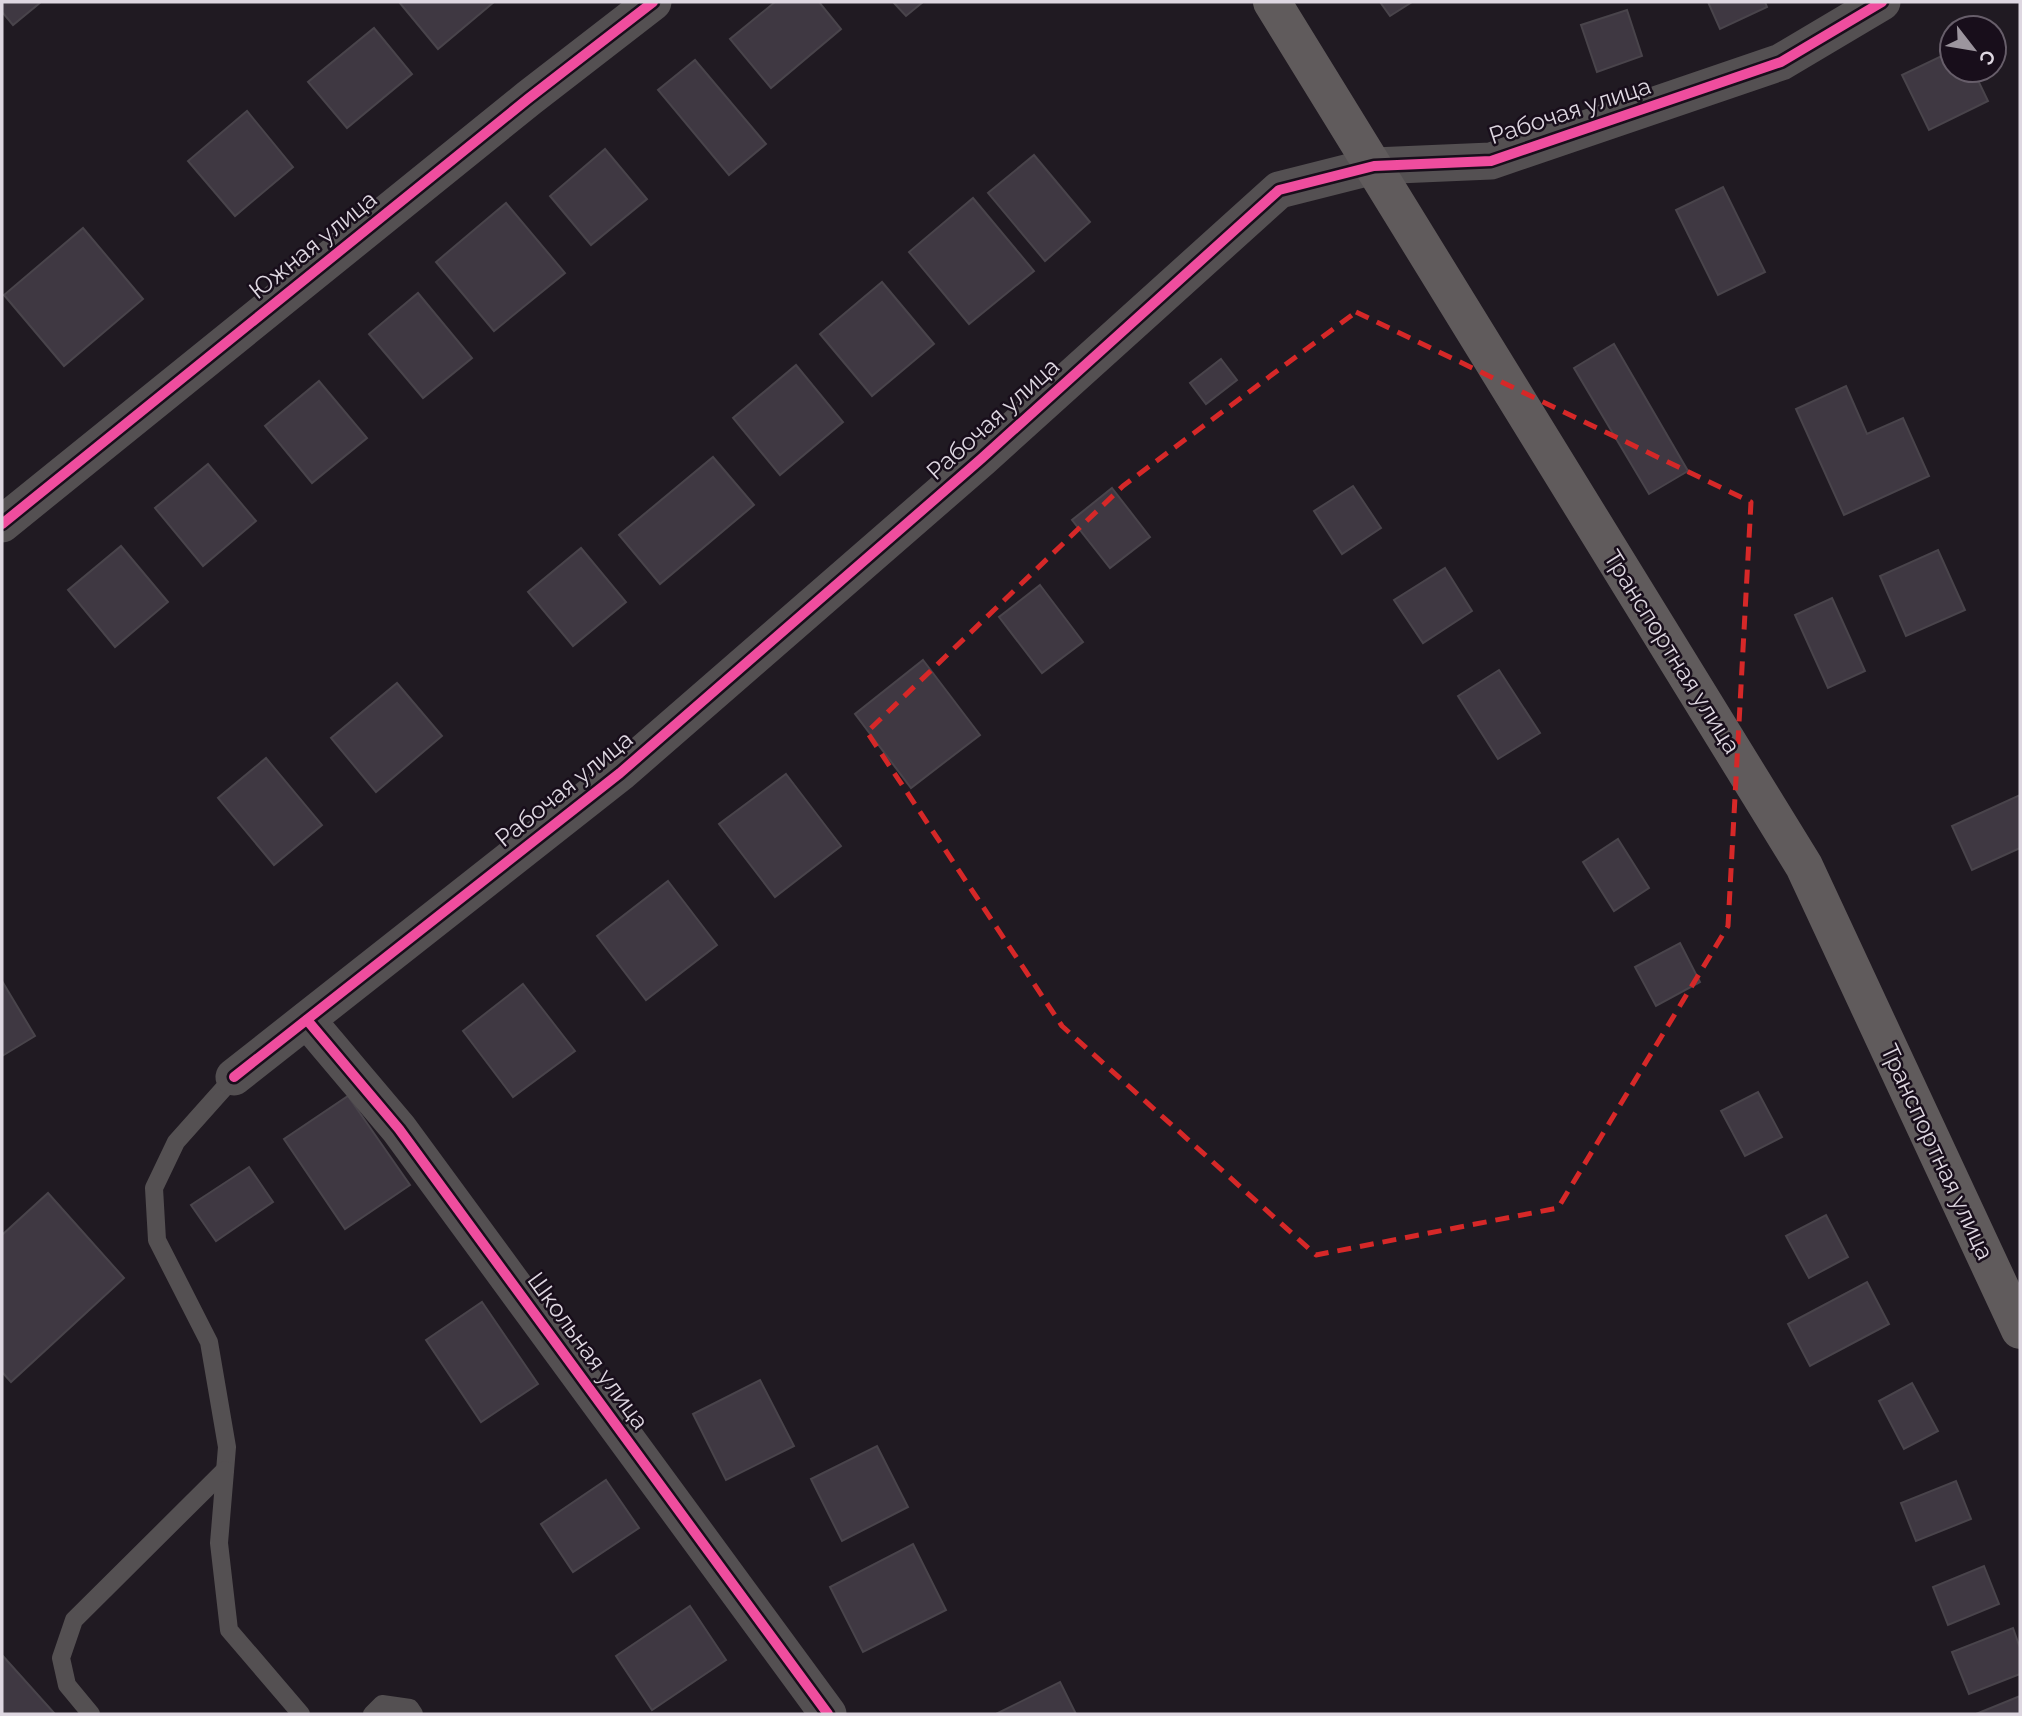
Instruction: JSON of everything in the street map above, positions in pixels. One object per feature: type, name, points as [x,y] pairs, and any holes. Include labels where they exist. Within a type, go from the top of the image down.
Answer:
[{"type":"main road","name":"Транспортная улица","points":[[1272,2],[1804,866],[2020,1329]]},
{"type":"street","name":"Южная улица","points":[[2,524],[529,98],[653,2]]},
{"type":"street","name":"Рабочая улица","points":[[234,1077],[620,773],[981,459],[1279,190],[1374,166],[1491,161],[1781,62],[1882,2]]},
{"type":"street","name":"Школьная улица","points":[[307,1020],[399,1129],[828,1714]]},
{"type":"lane","points":[[234,1077],[176,1142],[154,1188],[157,1240],[209,1342],[227,1447],[219,1543],[229,1630],[301,1714]]},
{"type":"lane","points":[[91,1714],[67,1685],[61,1658],[74,1620],[225,1470]]},
{"type":"lane","points":[[372,1714],[382,1704],[410,1708],[414,1714]]},
{"type":"highlighted area","points":[[1356,312],[1751,502],[1728,926],[1558,1208],[1316,1255],[1062,1026],[867,732],[1123,486]]},
{"type":"building","points":[[2,2],[41,2],[13,25],[2,12]]},
{"type":"building","points":[[399,2],[494,2],[438,49]]},
{"type":"building","points":[[775,2],[819,2],[841,29],[771,88],[730,39]]},
{"type":"building","points":[[893,2],[923,2],[906,16]]},
{"type":"building","points":[[1380,2],[1412,2],[1390,16]]},
{"type":"building","points":[[1708,2],[1765,2],[1767,7],[1720,29]]},
{"type":"building","points":[[1627,10],[1642,56],[1597,72],[1581,25]]},
{"type":"building","points":[[374,28],[412,74],[347,128],[308,82]]},
{"type":"building","points":[[1938,58],[1938,84],[1980,84],[1988,101],[1929,130],[1902,75]]},
{"type":"building","points":[[695,60],[766,144],[729,175],[658,90]]},
{"type":"building","points":[[247,111],[293,167],[235,216],[188,161]]},
{"type":"building","points":[[605,149],[647,199],[591,245],[550,196]]},
{"type":"building","points":[[1034,155],[1090,222],[1045,261],[988,193]]},
{"type":"building","points":[[1723,187],[1765,272],[1718,295],[1676,210]]},
{"type":"building","points":[[973,198],[1034,271],[969,324],[909,252]]},
{"type":"building","points":[[506,203],[565,273],[494,331],[436,262]]},
{"type":"building","points":[[83,228],[143,299],[64,366],[4,295]]},
{"type":"building","points":[[882,282],[934,344],[872,396],[820,334]]},
{"type":"building","points":[[418,293],[472,358],[423,398],[369,334]]},
{"type":"building","points":[[1614,344],[1688,471],[1649,494],[1574,368]]},
{"type":"building","points":[[1221,359],[1237,380],[1206,404],[1190,383]]},
{"type":"building","points":[[796,365],[843,422],[780,475],[733,418]]},
{"type":"building","points":[[319,381],[367,438],[312,483],[265,426]]},
{"type":"building","points":[[1846,386],[1867,434],[1903,418],[1929,476],[1844,515],[1796,409]]},
{"type":"building","points":[[713,457],[754,505],[660,584],[619,535]]},
{"type":"building","points":[[208,464],[256,521],[203,566],[155,508]]},
{"type":"building","points":[[1353,486],[1381,528],[1342,554],[1314,511]]},
{"type":"building","points":[[1112,488],[1150,537],[1110,568],[1072,520]]},
{"type":"building","points":[[121,546],[168,602],[115,647],[68,590]]},
{"type":"building","points":[[581,548],[626,602],[573,646],[528,592]]},
{"type":"building","points":[[1938,550],[1965,610],[1906,636],[1880,576]]},
{"type":"building","points":[[1445,568],[1472,611],[1423,643],[1394,600]]},
{"type":"building","points":[[1040,585],[1083,642],[1042,673],[999,617]]},
{"type":"building","points":[[1832,598],[1865,671],[1828,688],[1795,615]]},
{"type":"building","points":[[923,660],[980,735],[911,788],[855,714]]},
{"type":"building","points":[[1499,670],[1540,733],[1498,759],[1458,696]]},
{"type":"building","points":[[397,683],[442,736],[376,792],[331,738]]},
{"type":"building","points":[[266,758],[322,825],[274,865],[218,798]]},
{"type":"building","points":[[786,774],[841,846],[775,897],[719,824]]},
{"type":"building","points":[[2020,795],[2020,848],[1972,870],[1952,826]]},
{"type":"building","points":[[1618,839],[1649,888],[1614,911],[1583,862]]},
{"type":"building","points":[[668,881],[717,945],[646,1000],[597,936]]},
{"type":"building","points":[[1680,943],[1700,982],[1656,1006],[1635,967]]},
{"type":"building","points":[[2,981],[35,1036],[2,1056]]},
{"type":"building","points":[[523,984],[575,1051],[513,1097],[463,1031]]},
{"type":"building","points":[[1758,1092],[1782,1137],[1745,1156],[1721,1111]]},
{"type":"building","points":[[348,1096],[410,1185],[345,1229],[284,1139]]},
{"type":"building","points":[[249,1167],[273,1202],[216,1241],[191,1205]]},
{"type":"building","points":[[48,1193],[124,1278],[11,1382],[2,1372],[2,1235]]},
{"type":"building","points":[[1826,1215],[1848,1257],[1809,1278],[1786,1236]]},
{"type":"building","points":[[1867,1282],[1889,1324],[1810,1366],[1788,1324]]},
{"type":"building","points":[[482,1302],[538,1384],[481,1422],[426,1340]]},
{"type":"building","points":[[760,1380],[794,1446],[726,1480],[693,1414]]},
{"type":"building","points":[[1912,1383],[1938,1431],[1904,1449],[1879,1401]]},
{"type":"building","points":[[877,1446],[908,1507],[842,1541],[811,1479]]},
{"type":"building","points":[[606,1480],[639,1528],[573,1572],[541,1524]]},
{"type":"building","points":[[1956,1481],[1971,1519],[1916,1541],[1901,1503]]},
{"type":"building","points":[[913,1544],[946,1610],[863,1652],[830,1587]]},
{"type":"building","points":[[1984,1566],[1999,1604],[1948,1625],[1933,1587]]},
{"type":"building","points":[[690,1606],[726,1660],[652,1710],[616,1656]]},
{"type":"building","points":[[2013,1628],[2020,1648],[2020,1674],[1969,1694],[1952,1652]]},
{"type":"building","points":[[2,1655],[55,1714],[2,1714]]},
{"type":"building","points":[[1060,1682],[1076,1714],[996,1714]]},
{"type":"building","points":[[2020,1696],[2020,1714],[1976,1714]]},
{"type":"cycle path","points":[[2,524],[529,98],[653,2]]},
{"type":"cycle path","points":[[234,1077],[620,773],[981,459],[1279,190],[1374,166],[1491,161],[1781,62],[1882,2]]},
{"type":"cycle path","points":[[307,1020],[399,1129],[828,1714]]}]
